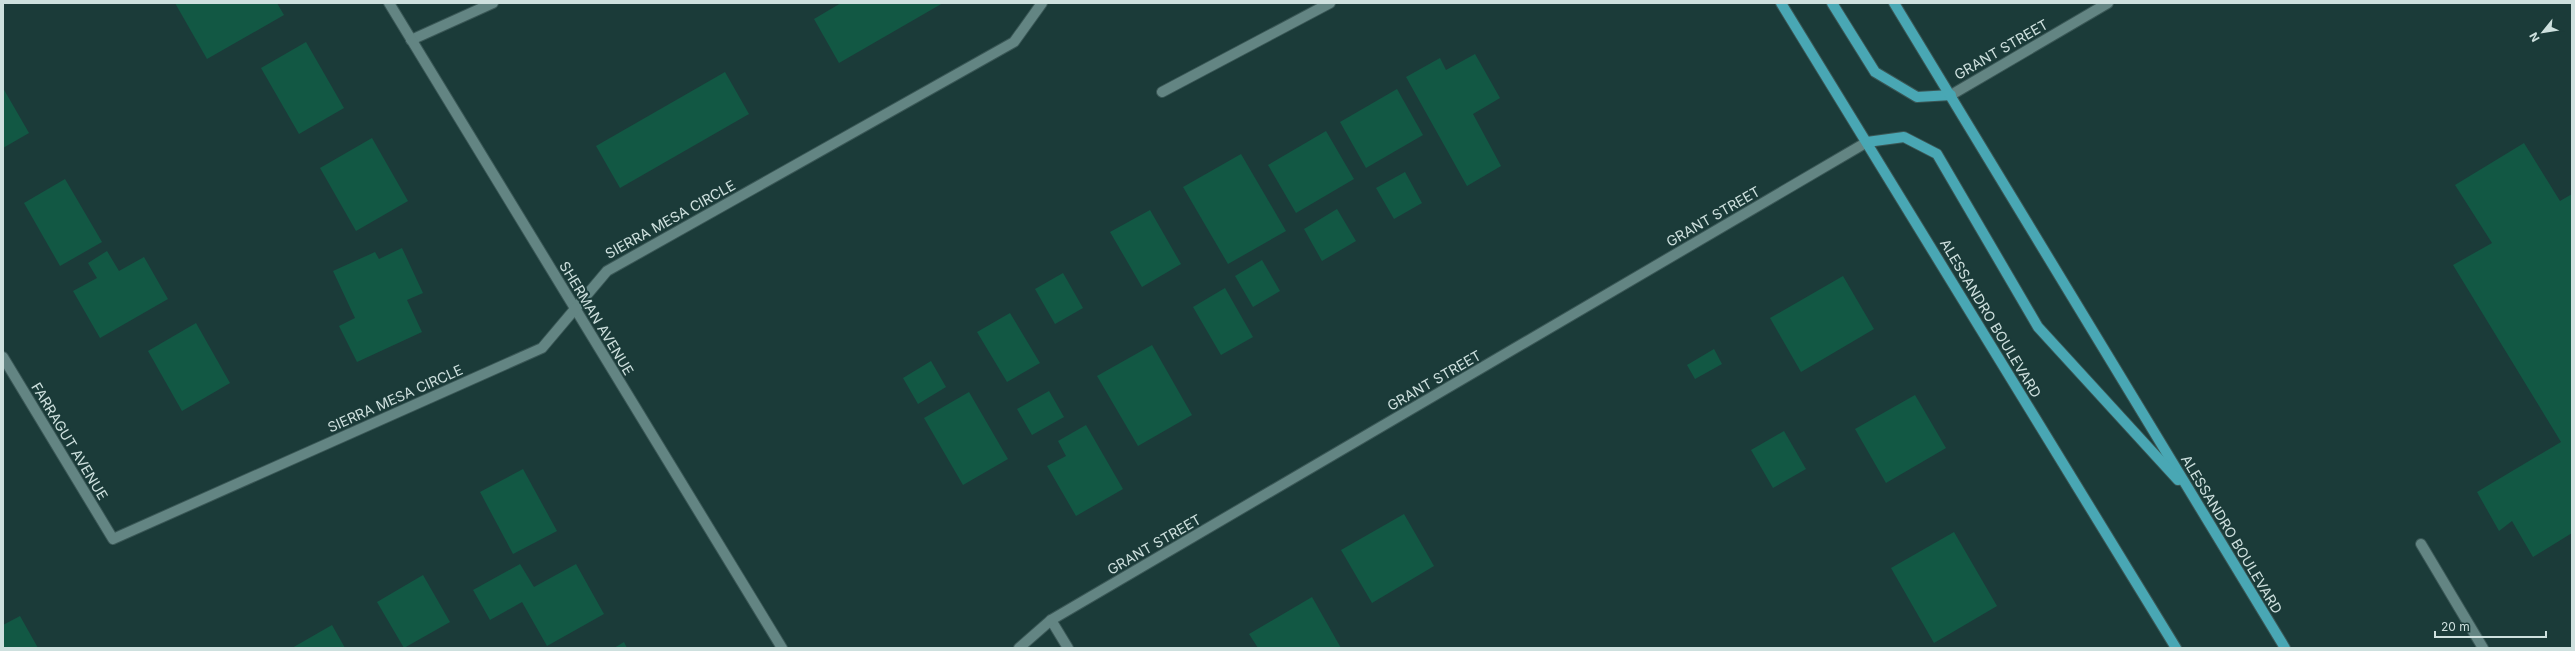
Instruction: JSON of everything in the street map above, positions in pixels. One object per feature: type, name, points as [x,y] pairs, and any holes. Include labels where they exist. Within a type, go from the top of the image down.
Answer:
[{"type":"main road","name":"ALESSANDRO BOULEVARD","points":[[1781,3],[2176,648]]},
{"type":"main road","points":[[1832,3],[1875,72],[1917,98],[1950,95]]},
{"type":"main road","name":"ALESSANDRO BOULEVARD","points":[[1894,3],[2285,648]]},
{"type":"main road","points":[[1867,142],[1904,137],[1937,154],[2038,327],[2193,497]]},
{"type":"street","name":"SHERMAN AVENUE","points":[[389,3],[782,648]]},
{"type":"street","points":[[411,40],[492,3]]},
{"type":"street","name":"SIERRA MESA CIRCLE","points":[[113,539],[542,348],[607,271],[1014,42],[1042,3]]},
{"type":"street","points":[[1162,92],[1330,3]]},
{"type":"street","name":"GRANT STREET","points":[[1950,95],[2108,3]]},
{"type":"street","name":"GRANT STREET","points":[[1019,648],[1051,620],[1867,142]]},
{"type":"street","name":"FARRAGUT AVENUE","points":[[3,357],[113,539]]},
{"type":"street","points":[[2421,544],[2483,648]]},
{"type":"street","points":[[1051,620],[1068,648]]},
{"type":"building","points":[[175,3],[277,3],[284,15],[207,59]]},
{"type":"building","points":[[841,3],[943,3],[839,63],[814,19]]},
{"type":"building","points":[[306,42],[344,108],[299,134],[261,68]]},
{"type":"building","points":[[1475,54],[1500,98],[1473,114],[1501,166],[1467,186],[1406,77],[1440,58],[1446,70]]},
{"type":"building","points":[[725,72],[749,114],[620,188],[596,146]]},
{"type":"building","points":[[3,88],[29,133],[3,148]]},
{"type":"building","points":[[1397,89],[1423,135],[1366,168],[1340,122]]},
{"type":"building","points":[[1326,131],[1354,179],[1296,213],[1268,165]]},
{"type":"building","points":[[372,138],[408,201],[356,231],[320,168]]},
{"type":"building","points":[[2524,143],[2560,201],[2572,194],[2572,533],[2533,557],[2512,521],[2499,531],[2477,492],[2561,442],[2453,265],[2492,243],[2455,185]]},
{"type":"building","points":[[1241,154],[1286,231],[1228,264],[1183,187]]},
{"type":"building","points":[[1405,172],[1422,203],[1394,219],[1376,188]]},
{"type":"building","points":[[65,179],[102,242],[60,266],[24,203]]},
{"type":"building","points":[[1337,209],[1356,241],[1322,261],[1304,229]]},
{"type":"building","points":[[1150,210],[1181,264],[1142,287],[1110,232]]},
{"type":"building","points":[[402,248],[423,293],[407,300],[422,332],[357,362],[339,326],[355,318],[333,271],[375,252],[379,259]]},
{"type":"building","points":[[107,251],[119,271],[144,257],[168,299],[100,338],[73,291],[97,278],[88,263]]},
{"type":"building","points":[[1262,260],[1280,291],[1253,307],[1235,276]]},
{"type":"building","points":[[1063,273],[1083,308],[1055,324],[1035,289]]},
{"type":"building","points":[[1843,276],[1874,329],[1801,372],[1770,318]]},
{"type":"building","points":[[1225,288],[1253,337],[1221,355],[1193,307]]},
{"type":"building","points":[[1010,313],[1040,363],[1007,382],[977,332]]},
{"type":"building","points":[[196,323],[230,383],[182,411],[148,351]]},
{"type":"building","points":[[1152,345],[1192,415],[1138,446],[1097,376]]},
{"type":"building","points":[[1714,349],[1722,364],[1695,379],[1687,365]]},
{"type":"building","points":[[931,361],[946,387],[918,404],[903,378]]},
{"type":"building","points":[[1049,391],[1064,417],[1032,435],[1017,409]]},
{"type":"building","points":[[969,392],[1008,459],[963,485],[924,418]]},
{"type":"building","points":[[1915,395],[1946,448],[1886,483],[1855,429]]},
{"type":"building","points":[[1086,425],[1123,489],[1076,516],[1047,466],[1066,456],[1058,441]]},
{"type":"building","points":[[1784,431],[1806,469],[1773,488],[1751,450]]},
{"type":"building","points":[[523,469],[557,531],[513,554],[480,492]]},
{"type":"building","points":[[1404,514],[1434,566],[1372,603],[1341,550]]},
{"type":"building","points":[[1954,532],[1997,606],[1934,643],[1891,568]]},
{"type":"building","points":[[520,564],[534,587],[576,564],[604,614],[547,646],[522,602],[490,620],[473,590]]},
{"type":"building","points":[[423,575],[450,622],[404,648],[377,602]]},
{"type":"building","points":[[1312,597],[1341,648],[1258,648],[1249,634]]},
{"type":"building","points":[[20,616],[38,648],[3,648],[3,625]]},
{"type":"building","points":[[332,625],[345,648],[292,648]]},
{"type":"building","points":[[624,642],[627,648],[614,648]]}]
